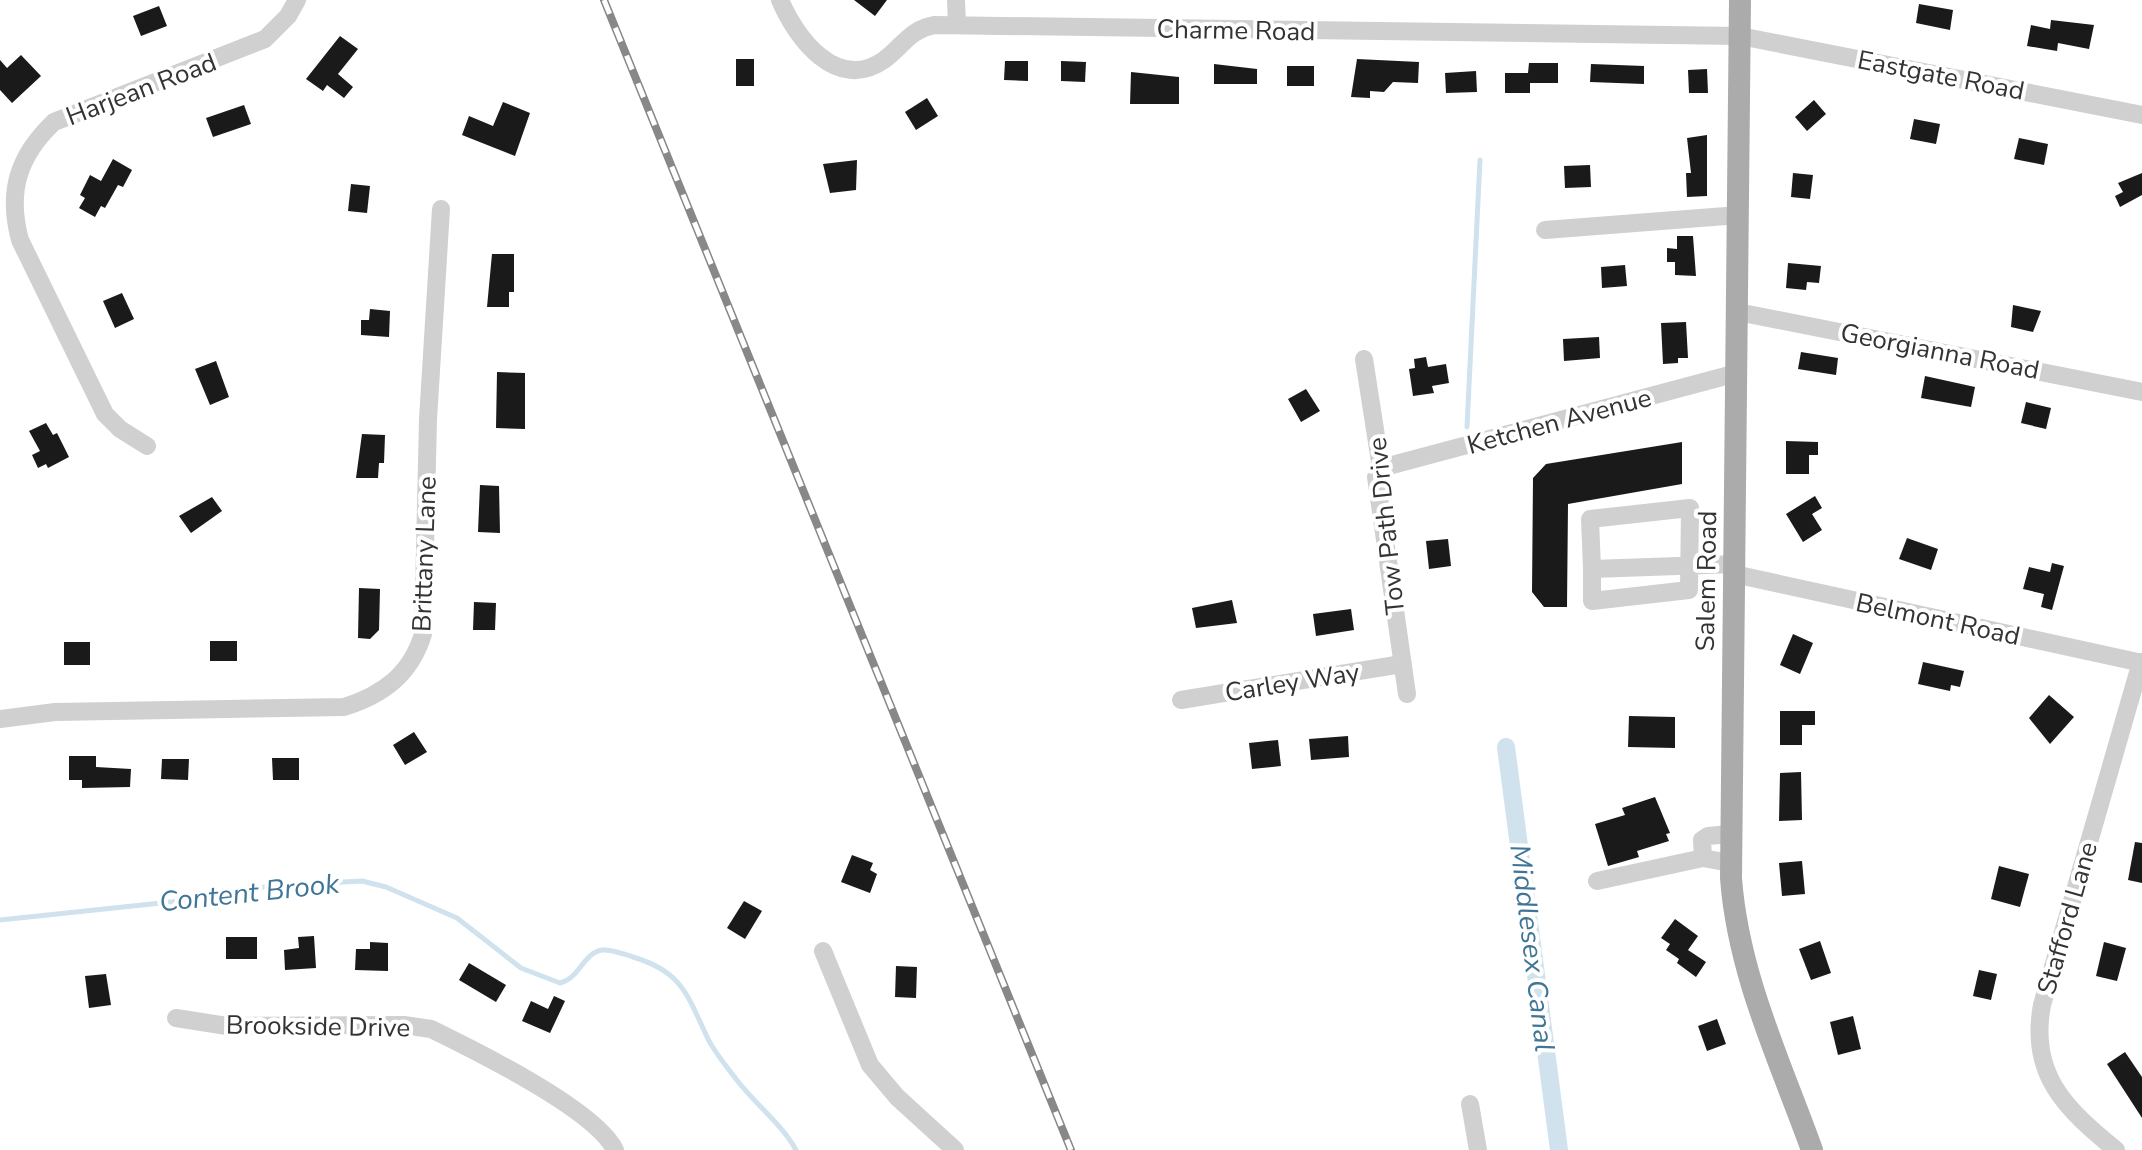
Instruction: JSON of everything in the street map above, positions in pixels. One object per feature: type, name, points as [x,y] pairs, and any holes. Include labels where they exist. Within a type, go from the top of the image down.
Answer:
[{"type":"main road","name":"Salem Road","points":[[1740,0],[1730,863],[1735,924],[1746,967],[1806,1148]]},
{"type":"street","name":"Harjean Road","points":[[147,446],[131,437],[105,414],[20,240],[13,215],[20,164],[34,141],[54,122],[265,39],[288,16],[297,0]]},
{"type":"street","name":"Charme Road","points":[[780,0],[810,49],[829,63],[851,69],[874,66],[884,60],[915,30],[957,25],[1740,36]]},
{"type":"street","points":[[956,0],[957,25]]},
{"type":"street","name":"Eastgate Road","points":[[1740,36],[2142,115]]},
{"type":"street","name":"Brittany Lane","points":[[0,719],[55,712],[344,707],[385,689],[406,670],[423,634],[428,419],[441,209]]},
{"type":"street","points":[[1545,230],[1739,215]]},
{"type":"street","name":"Georgianna Road","points":[[1738,312],[2142,392]]},
{"type":"street","name":"Tow Path Drive","points":[[1364,359],[1381,468],[1376,477],[1407,694]]},
{"type":"street","name":"Ketchen Avenue","points":[[1381,468],[1737,373]]},
{"type":"street","points":[[1690,508],[1689,590],[1592,601],[1592,569],[1590,519],[1690,508]]},
{"type":"street","name":"Belmont Road","points":[[1592,569],[1689,565],[1734,569],[2141,663]]},
{"type":"street","name":"Stafford Lane","points":[[2116,1150],[2063,1100],[2044,1066],[2038,1037],[2042,1005],[2141,663]]},
{"type":"street","name":"Carley Way","points":[[1181,700],[1402,664]]},
{"type":"street","points":[[1703,858],[1702,840],[1708,836],[1730,834]]},
{"type":"street","points":[[1597,881],[1703,858],[1730,863]]},
{"type":"street","points":[[823,951],[870,1065],[897,1097],[955,1150]]},
{"type":"street","name":"Brookside Drive","points":[[176,1018],[227,1026],[404,1025],[431,1029],[575,1109],[600,1129],[615,1150]]},
{"type":"street","points":[[1470,1104],[1478,1150]]},
{"type":"building","points":[[854,0],[887,0],[875,16]]},
{"type":"building","points":[[1919,4],[1953,10],[1950,30],[1916,23]]},
{"type":"building","points":[[159,6],[167,26],[141,36],[133,16]]},
{"type":"building","points":[[2051,20],[2094,25],[2089,49],[2058,43],[2057,51],[2027,46],[2031,25],[2050,29]]},
{"type":"building","points":[[340,36],[358,49],[338,74],[353,87],[344,98],[327,85],[323,91],[306,79]]},
{"type":"building","points":[[21,55],[41,76],[12,103],[0,90],[0,60],[7,68]]},
{"type":"building","points":[[736,59],[754,59],[754,86],[736,86]]},
{"type":"building","points":[[1357,59],[1419,62],[1418,83],[1393,82],[1384,92],[1370,91],[1370,98],[1351,97]]},
{"type":"building","points":[[1005,61],[1028,61],[1028,81],[1004,80]]},
{"type":"building","points":[[1061,61],[1086,62],[1085,82],[1061,81]]},
{"type":"building","points":[[1529,63],[1558,63],[1558,83],[1530,83],[1530,93],[1505,93],[1505,73],[1528,73]]},
{"type":"building","points":[[1214,64],[1257,69],[1257,84],[1214,84]]},
{"type":"building","points":[[1591,64],[1644,66],[1644,84],[1590,82]]},
{"type":"building","points":[[1287,66],[1314,66],[1314,86],[1287,86]]},
{"type":"building","points":[[1707,69],[1708,93],[1689,93],[1688,70]]},
{"type":"building","points":[[1476,71],[1477,92],[1446,93],[1445,73]]},
{"type":"building","points":[[1131,72],[1179,77],[1179,104],[1130,104]]},
{"type":"building","points":[[927,98],[938,116],[916,130],[905,112]]},
{"type":"building","points":[[1814,100],[1826,114],[1807,131],[1795,117]]},
{"type":"building","points":[[503,102],[530,113],[515,156],[462,135],[469,116],[493,126]]},
{"type":"building","points":[[244,105],[251,124],[213,137],[206,118]]},
{"type":"building","points":[[1914,119],[1940,124],[1936,144],[1910,139]]},
{"type":"building","points":[[1707,135],[1707,196],[1687,197],[1686,173],[1691,173],[1687,138]]},
{"type":"building","points":[[2019,138],[2048,144],[2044,165],[2014,159]]},
{"type":"building","points":[[113,159],[132,170],[123,187],[118,185],[105,208],[101,206],[95,217],[79,208],[85,198],[80,195],[90,175],[101,181]]},
{"type":"building","points":[[857,160],[856,190],[830,193],[823,164]]},
{"type":"building","points":[[1590,165],[1591,187],[1565,188],[1564,166]]},
{"type":"building","points":[[1793,173],[1813,175],[1810,199],[1791,197]]},
{"type":"building","points":[[2142,173],[2142,195],[2120,207],[2115,196],[2123,192],[2118,183]]},
{"type":"building","points":[[351,184],[370,186],[367,213],[348,211]]},
{"type":"building","points":[[1677,236],[1693,236],[1696,276],[1675,275],[1675,262],[1667,262],[1667,248],[1677,249]]},
{"type":"building","points":[[492,254],[514,254],[514,292],[509,292],[509,307],[487,307]]},
{"type":"building","points":[[1788,263],[1821,266],[1819,283],[1807,282],[1806,290],[1786,288]]},
{"type":"building","points":[[1625,265],[1627,286],[1602,288],[1601,267]]},
{"type":"building","points":[[122,293],[134,319],[115,328],[103,301]]},
{"type":"building","points":[[2013,305],[2041,311],[2033,332],[2011,327]]},
{"type":"building","points":[[370,309],[390,311],[389,337],[361,335],[361,320],[369,320]]},
{"type":"building","points":[[1686,322],[1688,358],[1678,358],[1678,363],[1663,364],[1661,323]]},
{"type":"building","points":[[1599,337],[1600,358],[1564,361],[1563,339]]},
{"type":"building","points":[[1801,352],[1838,358],[1836,375],[1798,369]]},
{"type":"building","points":[[1426,357],[1428,367],[1446,364],[1449,383],[1432,386],[1434,393],[1413,396],[1409,369],[1415,368],[1414,359]]},
{"type":"building","points":[[216,361],[229,397],[210,405],[195,369]]},
{"type":"building","points":[[497,372],[525,373],[525,429],[496,428]]},
{"type":"building","points":[[1925,376],[1975,387],[1971,407],[1921,398]]},
{"type":"building","points":[[1306,389],[1320,411],[1301,422],[1288,399]]},
{"type":"building","points":[[2026,402],[2051,408],[2046,429],[2021,423]]},
{"type":"building","points":[[46,423],[53,435],[57,433],[69,457],[48,468],[46,464],[38,468],[32,455],[40,451],[29,431]]},
{"type":"building","points":[[362,434],[385,435],[384,463],[379,463],[378,478],[356,478]]},
{"type":"building","points":[[1786,441],[1818,442],[1818,455],[1809,455],[1809,474],[1786,474]]},
{"type":"building","points":[[1682,442],[1682,484],[1568,504],[1567,607],[1544,607],[1532,592],[1533,478],[1546,464]]},
{"type":"building","points":[[480,485],[499,486],[500,533],[478,532]]},
{"type":"building","points":[[1815,496],[1822,508],[1812,514],[1822,530],[1803,542],[1786,514]]},
{"type":"building","points":[[212,497],[222,511],[191,533],[179,516]]},
{"type":"building","points":[[1907,538],[1938,549],[1931,570],[1899,559]]},
{"type":"building","points":[[1448,539],[1451,566],[1429,569],[1426,541]]},
{"type":"building","points":[[2052,563],[2064,566],[2052,610],[2041,607],[2044,594],[2023,589],[2029,567],[2050,572]]},
{"type":"building","points":[[359,588],[380,589],[379,630],[370,639],[358,638]]},
{"type":"building","points":[[1232,600],[1237,623],[1196,628],[1192,608]]},
{"type":"building","points":[[474,602],[496,603],[495,630],[473,630]]},
{"type":"building","points":[[1351,609],[1354,630],[1316,636],[1313,614]]},
{"type":"building","points":[[1793,634],[1813,643],[1800,674],[1780,665]]},
{"type":"building","points":[[210,641],[237,641],[237,661],[210,661]]},
{"type":"building","points":[[64,642],[90,642],[90,665],[64,665]]},
{"type":"building","points":[[1923,662],[1964,671],[1960,687],[1951,685],[1950,691],[1918,684]]},
{"type":"building","points":[[2049,695],[2074,717],[2050,744],[2029,718]]},
{"type":"building","points":[[1780,711],[1815,711],[1815,725],[1802,725],[1802,745],[1780,745]]},
{"type":"building","points":[[1629,716],[1675,717],[1675,748],[1628,747]]},
{"type":"building","points":[[414,732],[427,752],[405,765],[393,745]]},
{"type":"building","points":[[1348,736],[1349,757],[1311,760],[1309,739]]},
{"type":"building","points":[[1278,740],[1281,766],[1252,769],[1249,743]]},
{"type":"building","points":[[69,756],[96,756],[96,767],[131,769],[130,787],[82,788],[82,780],[69,780]]},
{"type":"building","points":[[272,758],[299,758],[299,780],[273,780]]},
{"type":"building","points":[[162,759],[189,759],[188,780],[161,779]]},
{"type":"building","points":[[1801,772],[1802,820],[1779,821],[1780,773]]},
{"type":"building","points":[[1655,797],[1670,833],[1666,834],[1669,841],[1637,851],[1639,857],[1608,866],[1595,824],[1625,815],[1622,808]]},
{"type":"building","points":[[2135,842],[2142,843],[2142,883],[2128,880]]},
{"type":"building","points":[[852,855],[873,863],[870,870],[877,874],[870,893],[841,882]]},
{"type":"building","points":[[1802,861],[1805,894],[1782,896],[1779,863]]},
{"type":"building","points":[[1999,866],[2029,874],[2020,907],[1991,899]]},
{"type":"building","points":[[744,901],[762,911],[745,939],[727,928]]},
{"type":"building","points":[[1675,919],[1698,936],[1688,950],[1706,962],[1696,977],[1677,963],[1679,959],[1666,950],[1670,944],[1661,938]]},
{"type":"building","points":[[314,936],[316,968],[285,970],[284,950],[299,948],[298,937]]},
{"type":"building","points":[[226,937],[257,937],[257,959],[226,959]]},
{"type":"building","points":[[1820,941],[1831,973],[1811,980],[1799,949]]},
{"type":"building","points":[[370,942],[388,943],[388,971],[355,970],[356,949],[370,949]]},
{"type":"building","points":[[2104,942],[2126,948],[2117,981],[2096,976]]},
{"type":"building","points":[[469,963],[506,985],[496,1002],[459,980]]},
{"type":"building","points":[[896,966],[917,967],[916,998],[895,997]]},
{"type":"building","points":[[1979,970],[1997,974],[1991,1000],[1973,996]]},
{"type":"building","points":[[106,974],[111,1005],[89,1008],[85,976]]},
{"type":"building","points":[[554,996],[565,1001],[550,1033],[522,1021],[531,1001],[548,1009]]},
{"type":"building","points":[[1853,1016],[1861,1049],[1838,1055],[1830,1022]]},
{"type":"building","points":[[1717,1019],[1726,1044],[1707,1051],[1698,1026]]},
{"type":"building","points":[[2125,1052],[2142,1077],[2142,1118],[2107,1064]]},
{"type":"waterway","points":[[1467,427],[1480,160]]},
{"type":"waterway","name":"Middlesex Canal","points":[[1506,747],[1559,1150]]},
{"type":"waterway","name":"Content Brook","points":[[0,920],[180,901],[270,886],[362,881],[386,887],[457,918],[521,968],[560,983],[572,976],[596,952],[618,952],[650,963],[673,978],[688,998],[718,1055],[796,1150]]},
{"type":"railway","points":[[604,0],[1071,1150]]}]
